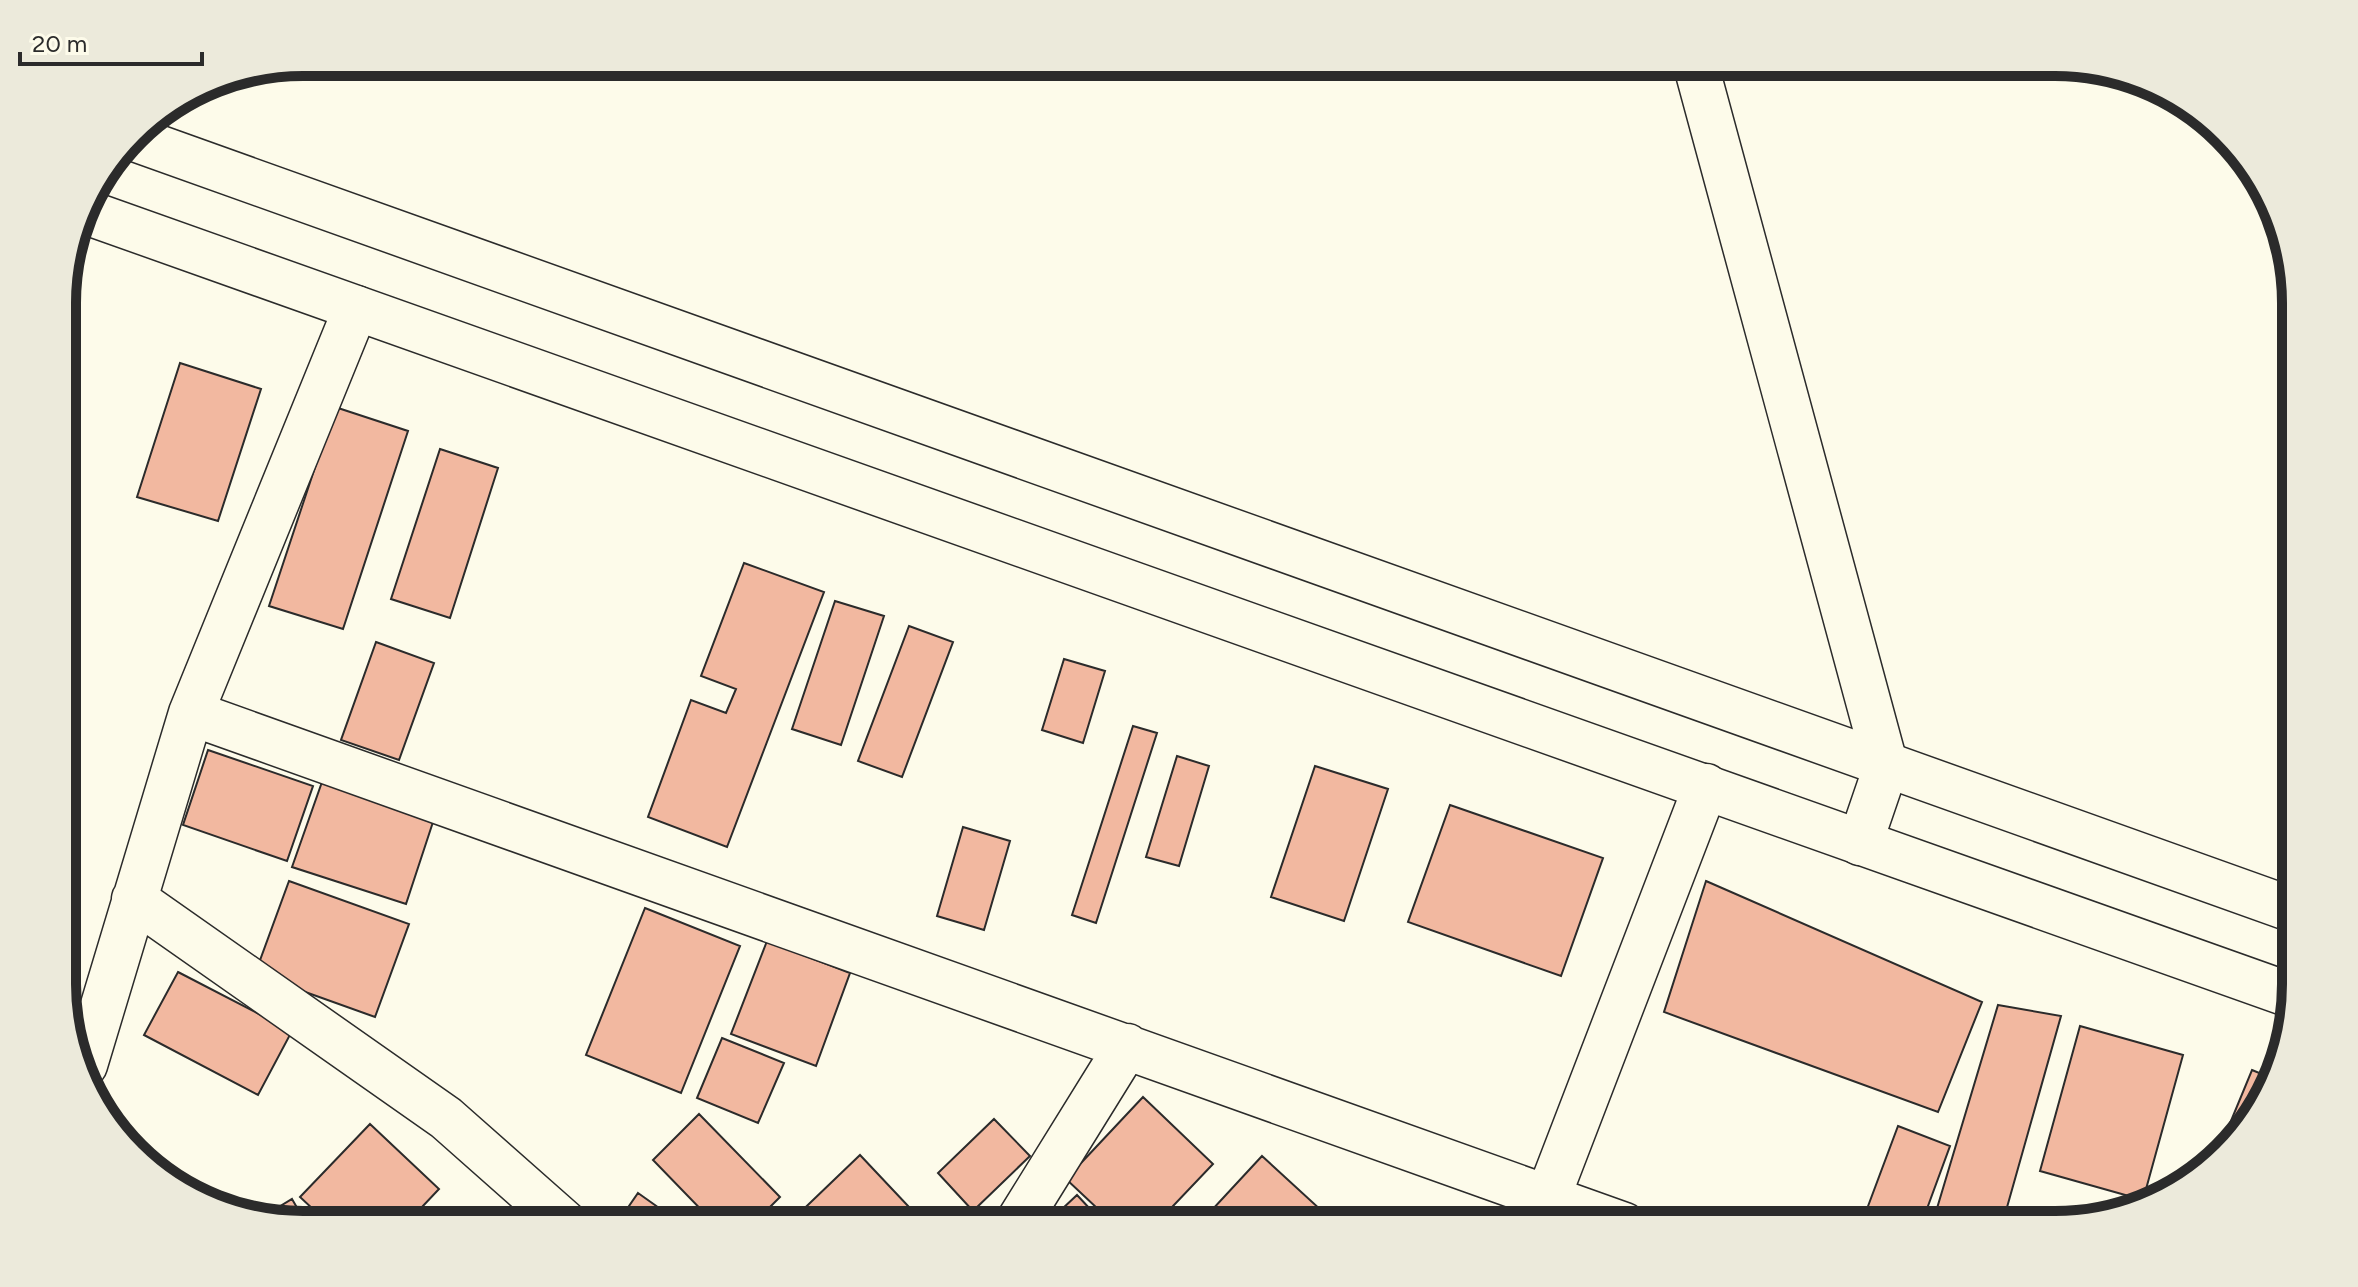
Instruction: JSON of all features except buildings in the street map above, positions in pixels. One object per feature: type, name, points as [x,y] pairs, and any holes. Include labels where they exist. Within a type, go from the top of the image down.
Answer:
[{"type":"main road","points":[[1699,76],[1886,767],[1860,843]]},
{"type":"main road","points":[[142,142],[2282,906]]},
{"type":"main road","points":[[94,215],[2281,992]]},
{"type":"main road","points":[[88,1056],[191,713],[356,308]]},
{"type":"main road","points":[[191,713],[1586,1211]]},
{"type":"main road","points":[[1548,1197],[1706,786]]},
{"type":"main road","points":[[134,899],[446,1118],[551,1211]]},
{"type":"main road","points":[[1025,1211],[1127,1046]]}]
